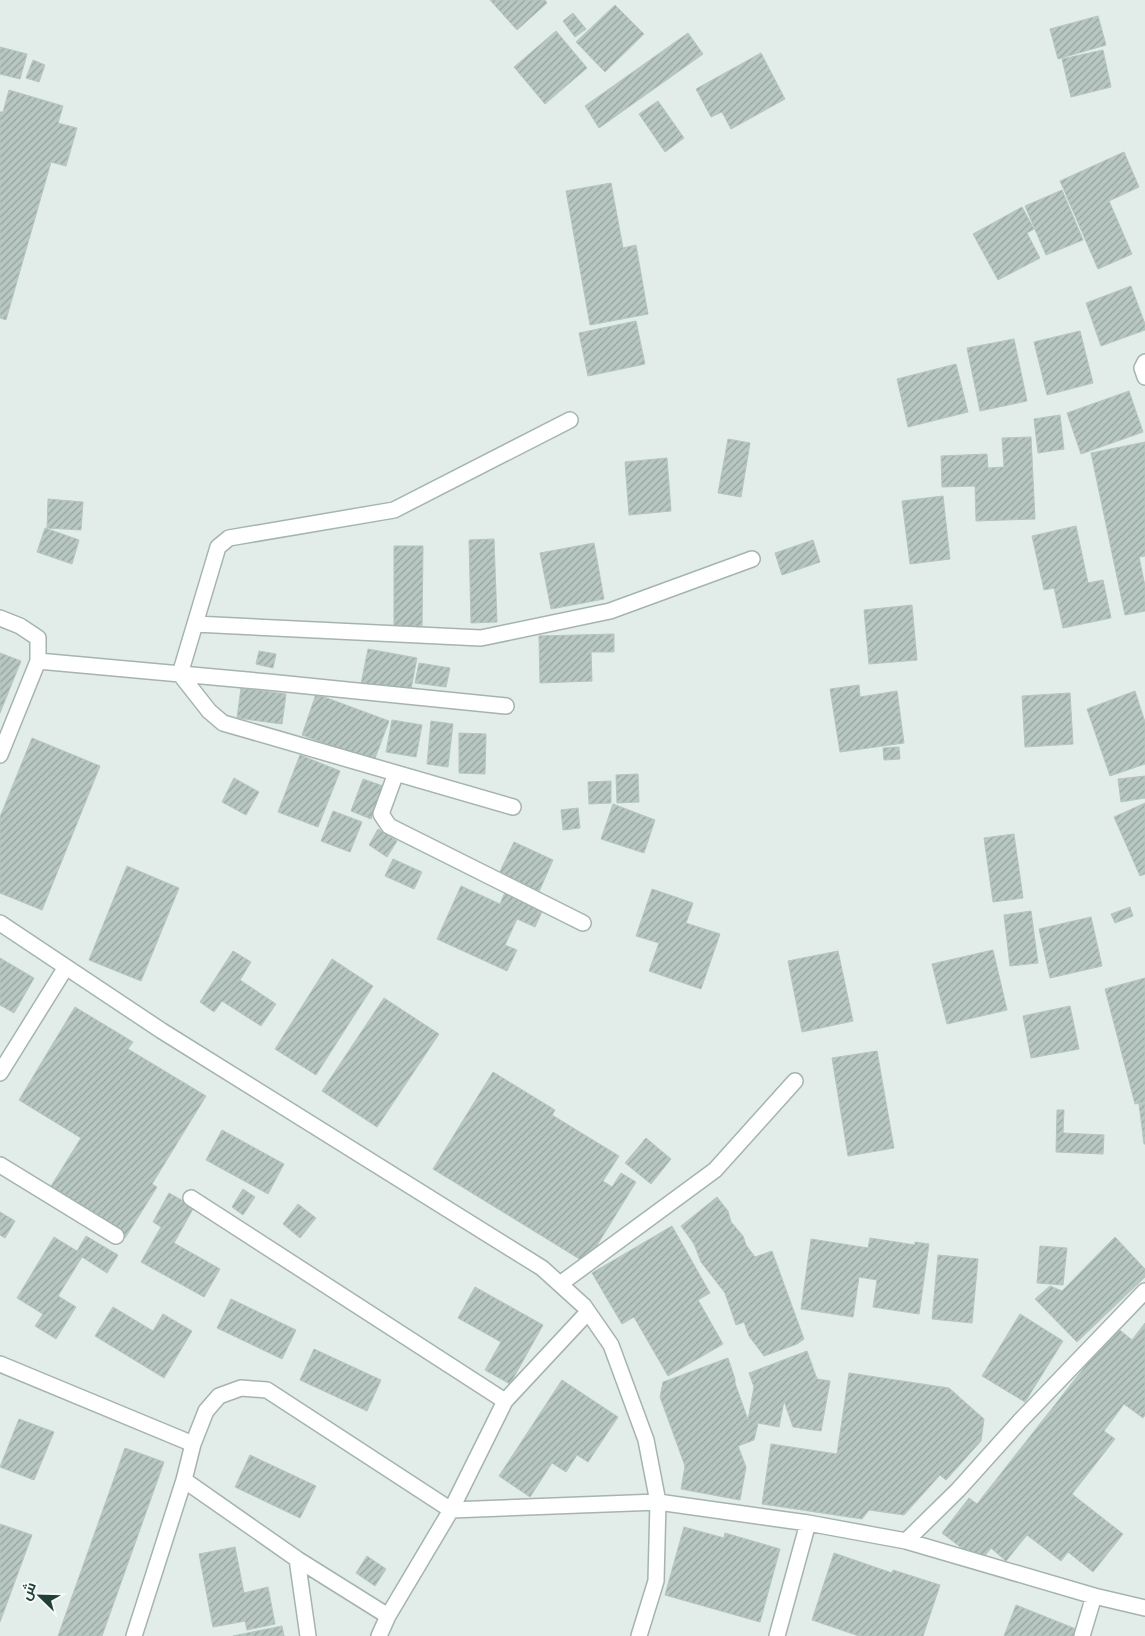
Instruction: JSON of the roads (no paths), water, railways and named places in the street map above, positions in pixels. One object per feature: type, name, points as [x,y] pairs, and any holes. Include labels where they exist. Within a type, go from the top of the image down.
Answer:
[{"type":"street","points":[[1145,362],[1142,368],[1145,377]]},
{"type":"street","points":[[180,674],[218,547],[229,538],[394,510],[570,420]]},
{"type":"street","points":[[195,624],[480,638],[610,612],[752,559]]},
{"type":"street","points":[[0,618],[20,626],[38,638],[38,661],[0,755]]},
{"type":"street","points":[[38,661],[506,706]]},
{"type":"street","points":[[180,674],[209,710],[223,723],[513,807]]},
{"type":"street","points":[[396,773],[381,814],[389,826],[583,923]]},
{"type":"street","points":[[0,923],[162,1031],[542,1268],[584,1306],[611,1345],[646,1440],[658,1502],[656,1581],[639,1636]]},
{"type":"street","points":[[0,1073],[66,967]]},
{"type":"street","points":[[560,1284],[715,1170],[795,1081]]},
{"type":"street","points":[[0,1165],[116,1236]]},
{"type":"street","points":[[191,1198],[505,1401]]},
{"type":"street","points":[[906,1541],[958,1490],[1020,1421],[1145,1291]]},
{"type":"street","points":[[379,1636],[388,1616],[451,1510],[505,1401],[588,1312]]},
{"type":"street","points":[[0,1364],[193,1444]]},
{"type":"street","points":[[134,1636],[184,1480],[193,1444],[206,1411],[219,1396],[241,1388],[267,1390],[451,1510],[658,1502],[808,1523],[906,1541],[1094,1596],[1145,1608]]},
{"type":"street","points":[[184,1480],[297,1559],[388,1616]]},
{"type":"street","points":[[777,1636],[808,1523]]},
{"type":"street","points":[[297,1559],[308,1636]]},
{"type":"street","points":[[1082,1636],[1094,1596]]}]
